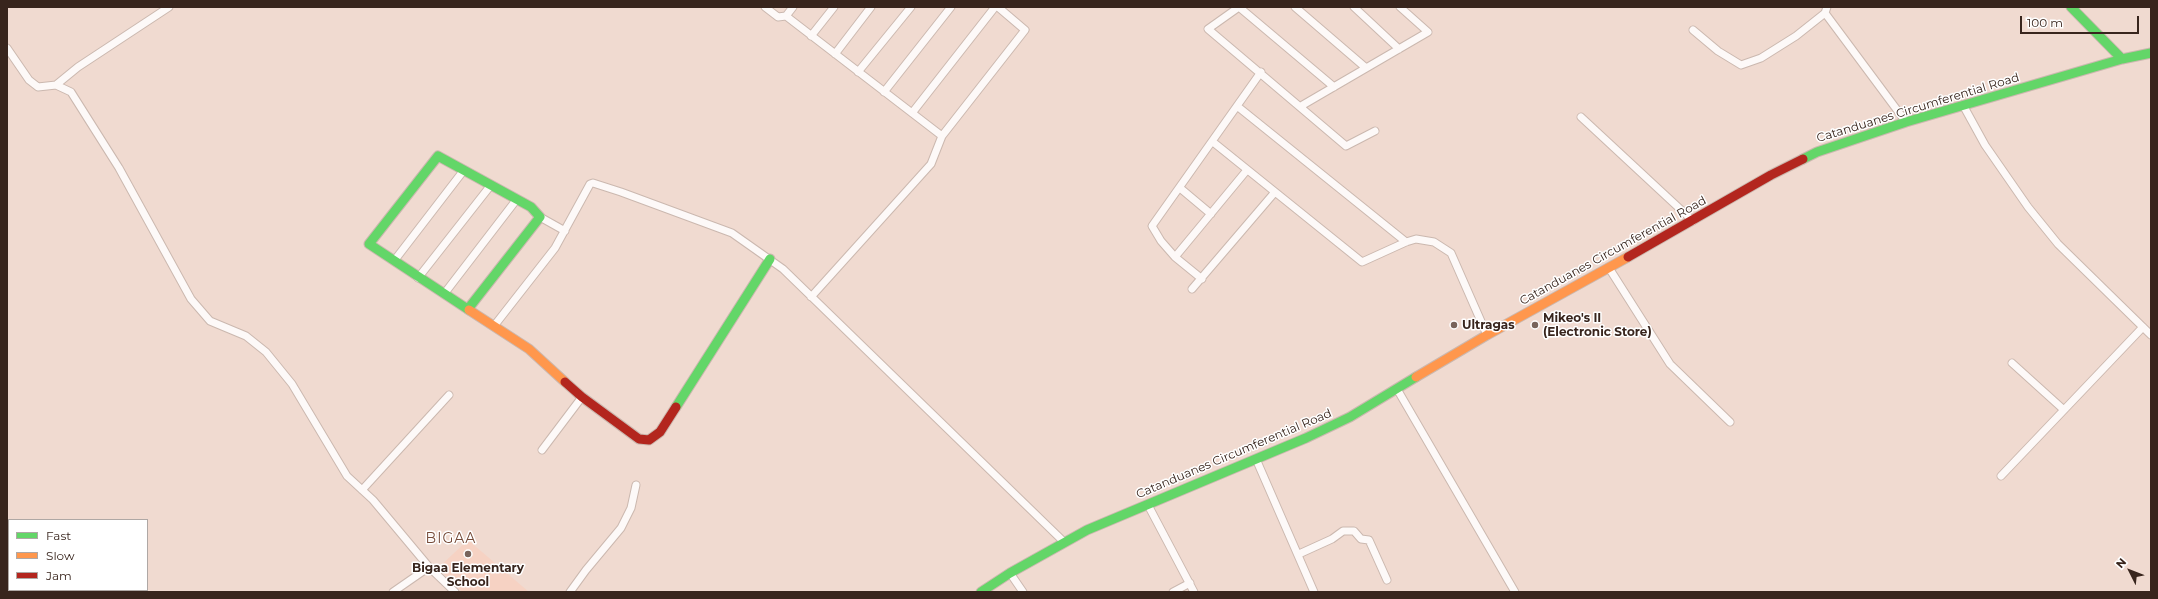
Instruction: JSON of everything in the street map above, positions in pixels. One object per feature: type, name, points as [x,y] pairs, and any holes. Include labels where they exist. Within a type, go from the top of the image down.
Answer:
[{"type":"main road","points":[[2071,7],[2122,59]]},
{"type":"main road","name":"Catanduanes Circumferential Road","points":[[981,592],[1010,573],[1064,542],[1337,423],[1487,335],[1802,159],[1836,144],[1906,122],[2122,59],[2151,53]]},
{"type":"main road","points":[[468,309],[540,217],[531,207],[438,156],[369,244],[418,278],[529,349],[582,397],[626,431],[638,439],[649,440],[660,432],[770,259]]},
{"type":"street","points":[[56,86],[78,67],[169,7]]},
{"type":"street","points":[[765,7],[778,17],[786,16],[793,7]]},
{"type":"street","points":[[811,36],[834,7]]},
{"type":"street","points":[[835,54],[871,7]]},
{"type":"street","points":[[858,72],[911,7]]},
{"type":"street","points":[[884,92],[951,7]]},
{"type":"street","points":[[811,297],[931,164],[942,136],[1025,30],[997,7],[912,113]]},
{"type":"street","points":[[1334,86],[1239,7],[1208,29],[1261,72],[1346,146],[1375,131]]},
{"type":"street","points":[[1295,7],[1366,68]]},
{"type":"street","points":[[1354,7],[1399,49]]},
{"type":"street","points":[[1301,106],[1428,32],[1400,7]]},
{"type":"street","points":[[1693,30],[1718,51],[1741,65],[1762,58],[1785,43],[1826,10],[1906,122]]},
{"type":"street","points":[[786,16],[942,136]]},
{"type":"street","points":[[7,48],[33,84],[38,87],[56,86],[71,92],[78,101],[191,298],[210,321],[246,336],[266,352],[292,384],[347,476],[362,490],[429,567],[455,592]]},
{"type":"street","points":[[1202,279],[1175,257],[1161,241],[1152,226],[1213,142],[1261,72]]},
{"type":"street","points":[[1963,105],[1985,145],[2028,207],[2058,244],[2151,335]]},
{"type":"street","points":[[1237,106],[1406,242]]},
{"type":"street","points":[[1580,117],[1693,221]]},
{"type":"street","points":[[1213,142],[1362,262],[1416,239],[1434,242],[1451,253],[1487,335]]},
{"type":"street","points":[[394,262],[464,170]]},
{"type":"street","points":[[1175,257],[1247,170]]},
{"type":"street","points":[[494,326],[555,248],[565,231],[586,187],[594,182],[732,233],[770,259],[811,297],[1064,542]]},
{"type":"street","points":[[418,278],[491,185]]},
{"type":"street","points":[[1180,188],[1211,214]]},
{"type":"street","points":[[1192,289],[1275,192]]},
{"type":"street","points":[[444,294],[517,199]]},
{"type":"street","points":[[540,217],[565,231]]},
{"type":"street","points":[[1609,268],[1670,364],[1730,422]]},
{"type":"street","points":[[2001,476],[2143,327]]},
{"type":"street","points":[[2012,363],[2064,410]]},
{"type":"street","points":[[1397,389],[1515,592]]},
{"type":"street","points":[[362,490],[449,395]]},
{"type":"street","points":[[542,450],[582,397]]},
{"type":"street","points":[[1256,459],[1299,554],[1314,592]]},
{"type":"street","points":[[570,592],[621,528],[631,508],[636,485]]},
{"type":"street","points":[[1148,505],[1194,592]]},
{"type":"street","points":[[1299,554],[1332,539],[1343,531],[1354,531],[1361,540],[1369,540],[1387,580]]},
{"type":"street","points":[[394,592],[429,567]]},
{"type":"street","points":[[1010,573],[1023,592]]},
{"type":"street","points":[[1173,592],[1190,583]]},
{"type":"shaded area","name":"Bigaa Elementary School","points":[[468,540],[529,592],[462,592],[438,568]]},
{"type":"traffic: fast","points":[[2071,7],[2122,59]]},
{"type":"traffic: fast","points":[[1803,159],[1817,152],[1906,122],[2122,59],[2151,53]]},
{"type":"traffic: fast","points":[[468,309],[540,217],[531,207],[438,156],[369,244],[469,310]]},
{"type":"traffic: fast","points":[[676,407],[770,259]]},
{"type":"traffic: fast","points":[[981,592],[1010,573],[1087,530],[1306,438],[1350,417],[1416,377]]},
{"type":"traffic: slow","points":[[1416,377],[1487,335],[1628,257]]},
{"type":"traffic: slow","points":[[469,310],[529,349],[565,382]]},
{"type":"traffic: jam","points":[[1628,257],[1771,175],[1803,159]]},
{"type":"traffic: jam","points":[[565,382],[582,397],[639,439],[649,440],[660,432],[676,407]]},
{"type":"place","name":"Ultragas","points":[[1454,325]]},
{"type":"place","name":"Mikeo's II (Electronic Store)","points":[[1535,325]]},
{"type":"place","name":"Bigaa Elementary School","points":[[468,554]]},
{"type":"district","name":"BIGAA","points":[[451,539]]}]
